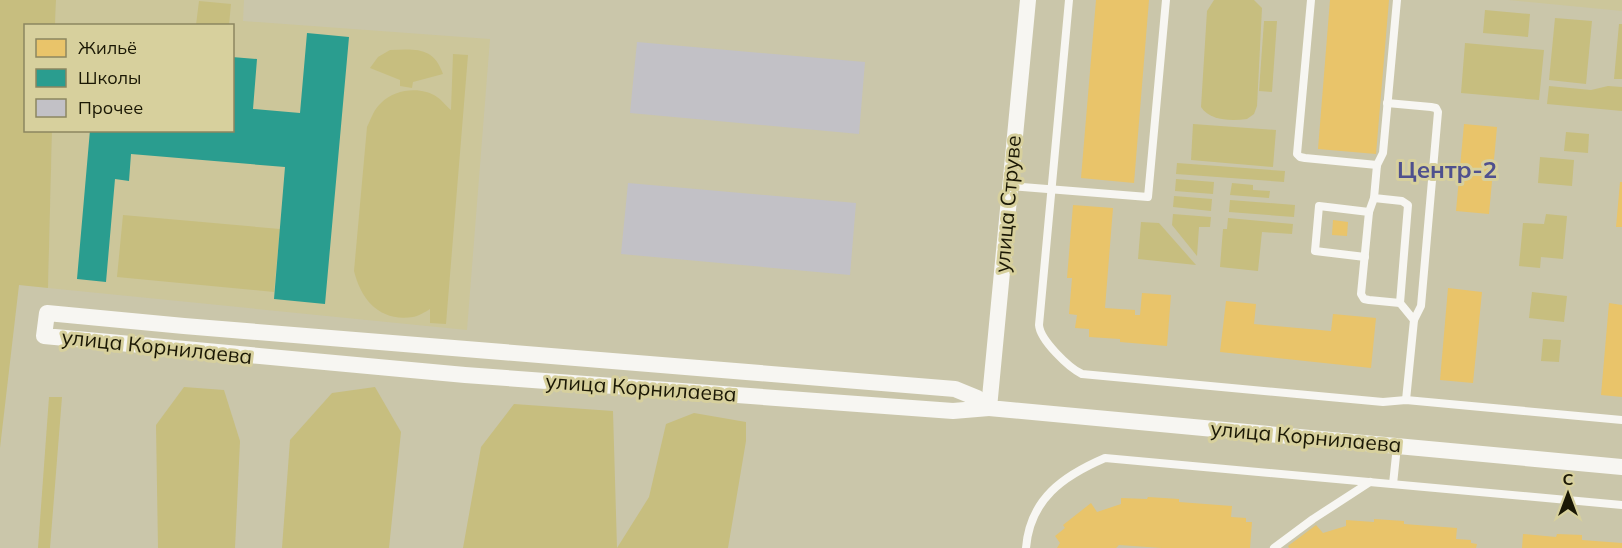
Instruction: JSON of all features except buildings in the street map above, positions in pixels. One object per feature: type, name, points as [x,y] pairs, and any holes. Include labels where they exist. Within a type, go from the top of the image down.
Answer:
[{"type":"street","name":"улица Струве","points":[[989,408],[1028,0]]},
{"type":"street","name":"улица Корнилаева","points":[[989,408],[977,398],[955,389],[47,313],[44,336],[465,375],[953,411],[989,408],[1622,466]]},
{"type":"lane","points":[[1069,0],[1039,331],[1074,370],[1082,374],[1383,402],[1406,400],[1622,420]]},
{"type":"lane","points":[[1010,186],[1148,197],[1166,0]]},
{"type":"lane","points":[[1311,0],[1297,153],[1300,157],[1305,158],[1377,165]]},
{"type":"lane","points":[[1397,0],[1383,153],[1377,165],[1374,198],[1369,212],[1361,294],[1364,299],[1400,303]]},
{"type":"lane","points":[[1388,103],[1436,108],[1439,117],[1421,306],[1414,320],[1406,400]]},
{"type":"lane","points":[[1374,198],[1402,201],[1408,205],[1400,303],[1414,320]]},
{"type":"lane","points":[[1365,256],[1315,251],[1319,207],[1369,212]]},
{"type":"lane","points":[[1393,484],[1396,446]]},
{"type":"lane","points":[[1026,548],[1034,517],[1044,497],[1081,468],[1105,458],[1622,505]]},
{"type":"lane","points":[[1274,548],[1313,519],[1371,482]]},
{"type":"shaded area","points":[[0,0],[56,0],[55,24],[24,24],[24,132],[52,132],[48,288],[19,285],[0,448]]},
{"type":"shaded area","points":[[56,0],[244,0],[243,21],[490,39],[467,330],[48,288],[52,132],[234,132],[234,24],[55,24]]},
{"type":"shaded area","points":[[1214,0],[1254,0],[1262,8],[1257,106],[1254,114],[1247,119],[1228,120],[1215,117],[1201,107],[1207,11]]},
{"type":"shaded area","points":[[1508,0],[1622,0],[1622,11]]},
{"type":"shaded area","points":[[199,1],[231,4],[229,24],[196,24]]},
{"type":"shaded area","points":[[1485,10],[1530,14],[1528,37],[1483,33]]},
{"type":"shaded area","points":[[1555,18],[1592,21],[1586,84],[1549,80]]},
{"type":"shaded area","points":[[1264,21],[1277,21],[1272,92],[1259,91]]},
{"type":"shaded area","points":[[1619,24],[1622,24],[1622,79],[1614,79]]},
{"type":"shaded area","points":[[1465,43],[1544,50],[1539,100],[1461,93]]},
{"type":"shaded area","points":[[390,50],[416,50],[429,54],[435,59],[443,74],[413,82],[412,88],[400,86],[400,80],[370,68],[378,57]]},
{"type":"shaded area","points":[[453,54],[468,55],[446,324],[430,323],[430,309],[420,315],[401,318],[382,312],[367,300],[354,271],[367,127],[371,117],[387,98],[401,92],[416,90],[439,98],[451,110]]},
{"type":"shaded area","points":[[1549,86],[1591,90],[1608,86],[1622,87],[1622,111],[1547,104]]},
{"type":"shaded area","points":[[1193,124],[1276,130],[1273,167],[1191,160]]},
{"type":"shaded area","points":[[1566,132],[1589,134],[1588,153],[1564,151]]},
{"type":"shaded area","points":[[1540,157],[1574,160],[1572,186],[1538,183]]},
{"type":"shaded area","points":[[1177,163],[1285,171],[1284,182],[1176,174]]},
{"type":"shaded area","points":[[1176,179],[1214,182],[1213,194],[1175,191]]},
{"type":"shaded area","points":[[1232,183],[1253,185],[1253,190],[1270,191],[1269,198],[1230,195]]},
{"type":"shaded area","points":[[1174,196],[1212,199],[1211,211],[1173,207]]},
{"type":"shaded area","points":[[1230,200],[1295,205],[1294,217],[1229,212]]},
{"type":"shaded area","points":[[1173,214],[1211,217],[1210,227],[1199,227],[1197,256],[1172,225]]},
{"type":"shaded area","points":[[1546,214],[1567,216],[1563,259],[1541,257],[1540,268],[1519,266],[1523,223],[1544,224]]},
{"type":"shaded area","points":[[123,215],[280,229],[274,292],[117,277]]},
{"type":"shaded area","points":[[1228,218],[1293,224],[1292,234],[1262,232],[1258,271],[1220,267],[1223,229],[1227,229]]},
{"type":"shaded area","points":[[1141,222],[1159,223],[1196,265],[1138,259]]},
{"type":"shaded area","points":[[1532,292],[1567,296],[1564,322],[1529,318]]},
{"type":"shaded area","points":[[1543,339],[1561,340],[1559,362],[1541,361]]},
{"type":"shaded area","points":[[184,387],[224,390],[240,441],[235,548],[158,548],[156,425]]},
{"type":"shaded area","points":[[375,387],[401,432],[389,548],[282,548],[290,440],[332,393]]},
{"type":"shaded area","points":[[49,397],[62,397],[50,548],[38,548]]},
{"type":"shaded area","points":[[514,404],[613,411],[617,548],[463,548],[481,447]]},
{"type":"shaded area","points":[[694,413],[746,422],[746,441],[728,548],[617,548],[649,497],[666,424]]},
{"type":"district","name":"Центр-2","points":[[1447,170]]}]
